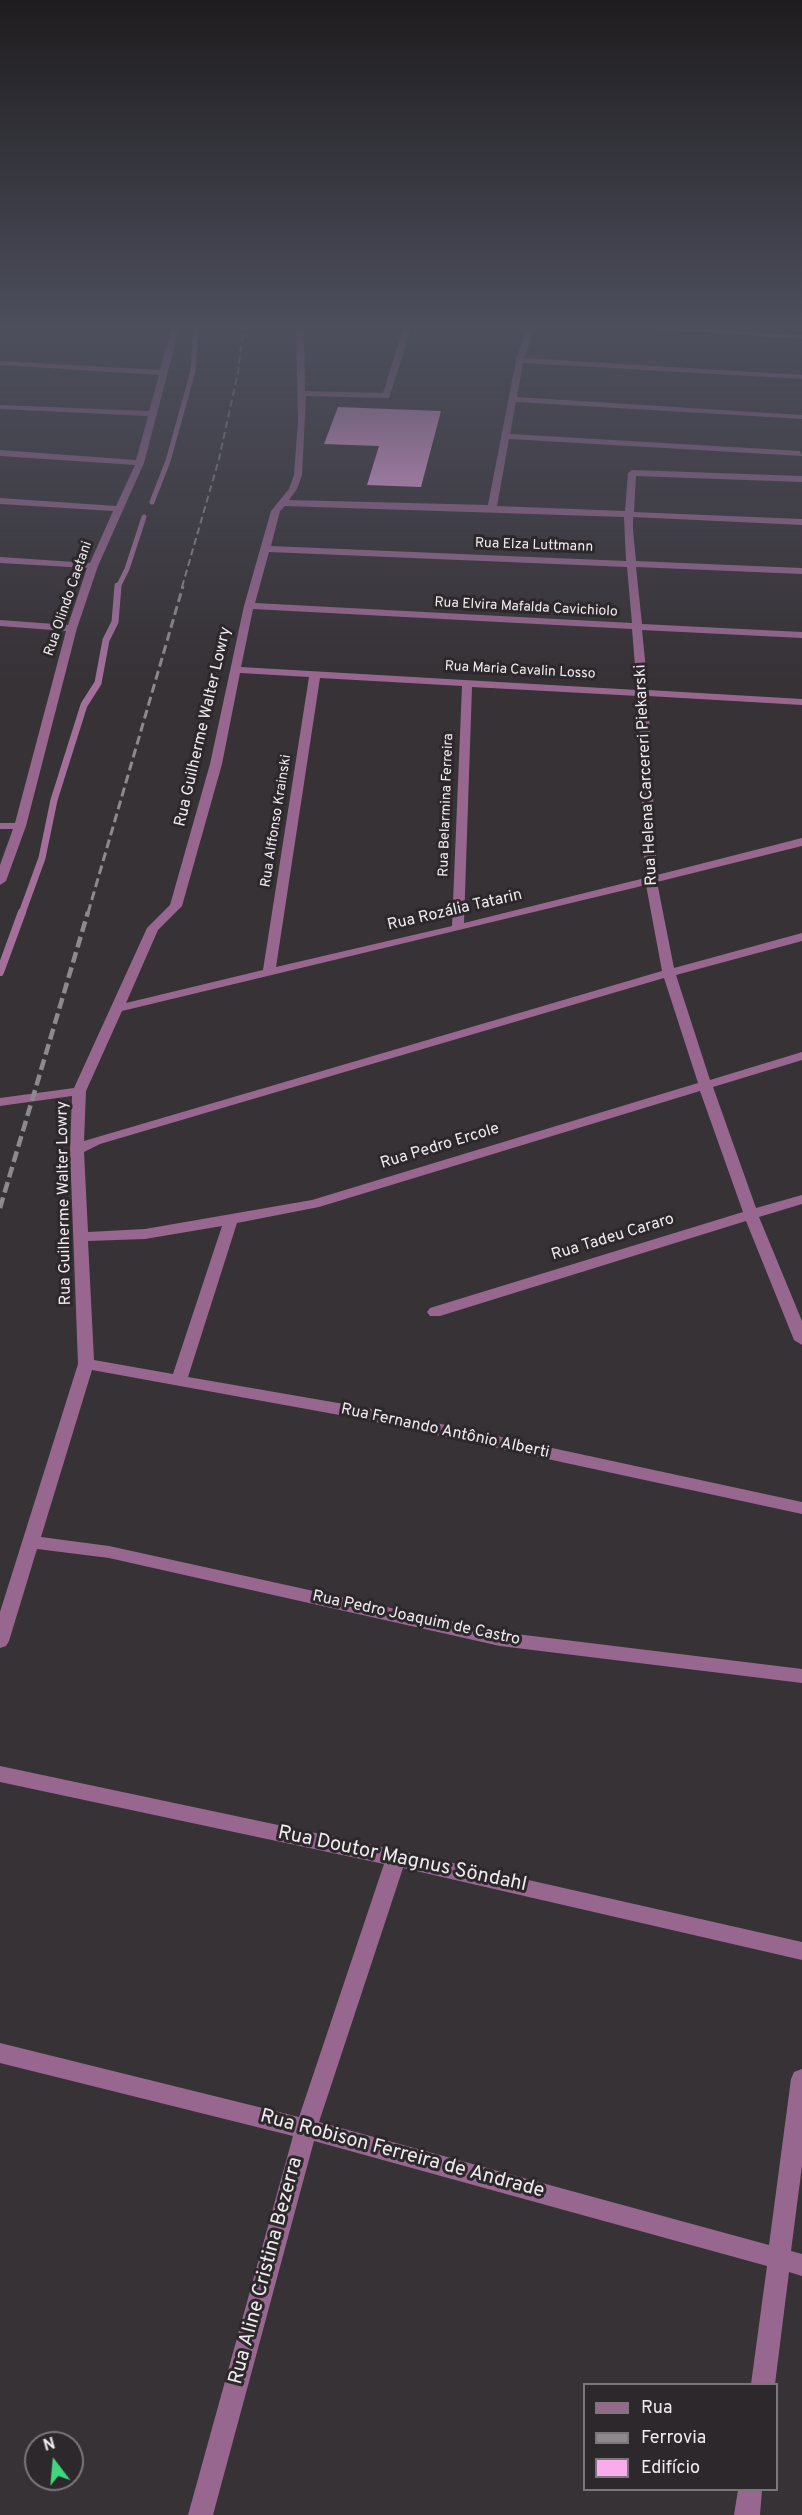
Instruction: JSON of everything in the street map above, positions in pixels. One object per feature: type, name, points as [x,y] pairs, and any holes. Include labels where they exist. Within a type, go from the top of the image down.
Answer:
[{"type":"street","name":"Rua Olindo Caetani","points":[[0,880],[20,826],[72,628],[93,566],[140,463],[144,446]]},
{"type":"street","name":"Rua Guilherme Walter Lowry","points":[[0,1641],[33,1542],[86,1364],[77,1150],[79,1091],[153,928],[176,906],[216,764],[249,606],[281,503],[293,489],[298,475],[299,446]]},
{"type":"street","points":[[492,508],[504,446]]},
{"type":"street","points":[[675,446],[800,454]]},
{"type":"street","points":[[0,453],[140,463]]},
{"type":"street","name":"Rua Helena Carcereri Piekarski","points":[[802,479],[632,473],[629,515],[631,564],[643,694],[651,880],[669,973],[705,1085],[751,1214],[802,1340]]},
{"type":"street","points":[[0,501],[119,509]]},
{"type":"street","points":[[281,503],[492,508],[802,522]]},
{"type":"street","name":"Rua Elza Luttmann","points":[[266,549],[802,571]]},
{"type":"street","points":[[0,560],[93,566]]},
{"type":"street","name":"Rua Elvira Mafalda Cavichiolo","points":[[249,606],[802,635]]},
{"type":"street","points":[[0,624],[72,628]]},
{"type":"street","name":"Rua Maria Cavalin Losso","points":[[235,670],[802,702]]},
{"type":"street","name":"Rua Alffonso Krainski","points":[[270,972],[315,674]]},
{"type":"street","name":"Rua Belarmina Ferreira","points":[[458,928],[461,795],[467,683]]},
{"type":"street","points":[[0,826],[20,826]]},
{"type":"street","name":"Rua Rozália Tatarin","points":[[115,1009],[458,928],[802,842]]},
{"type":"street","points":[[77,1150],[95,1141],[669,973],[802,937]]},
{"type":"street","name":"Rua Pedro Ercole","points":[[81,1237],[145,1234],[314,1204],[802,1056]]},
{"type":"street","points":[[0,1102],[79,1091]]},
{"type":"street","name":"Rua Tadeu Cararo","points":[[435,1312],[802,1199]]},
{"type":"street","points":[[178,1382],[231,1220]]},
{"type":"street","name":"Rua Fernando Antônio Alberti","points":[[86,1364],[367,1414],[802,1508]]},
{"type":"street","name":"Rua Pedro Joaquim de Castro","points":[[33,1542],[109,1552],[500,1639],[802,1676]]},
{"type":"street","name":"Rua Doutor Magnus Söndahl","points":[[0,1774],[396,1858],[802,1951]]},
{"type":"street","name":"Rua Aline Cristina Bezerra","points":[[201,2515],[306,2128],[396,1858]]},
{"type":"street","name":"Rua Robison Ferreira de Andrade","points":[[0,2053],[306,2128],[802,2265]]},
{"type":"street","points":[[763,2383],[802,2079]]},
{"type":"street","points":[[747,2515],[750,2491]]},
{"type":"building","points":[[379,446],[432,446],[421,487],[367,485]]},
{"type":"waterway","points":[[152,502],[172,446]]},
{"type":"waterway","points":[[118,587],[127,569],[144,517]]},
{"type":"waterway","points":[[22,913],[42,858],[54,800],[84,705],[98,683],[106,640],[115,622],[118,586]]},
{"type":"waterway","points":[[0,972],[22,912]]},
{"type":"railway","points":[[182,587],[222,446]]},
{"type":"railway","points":[[88,913],[183,586]]},
{"type":"railway","points":[[0,1208],[88,912]]}]
